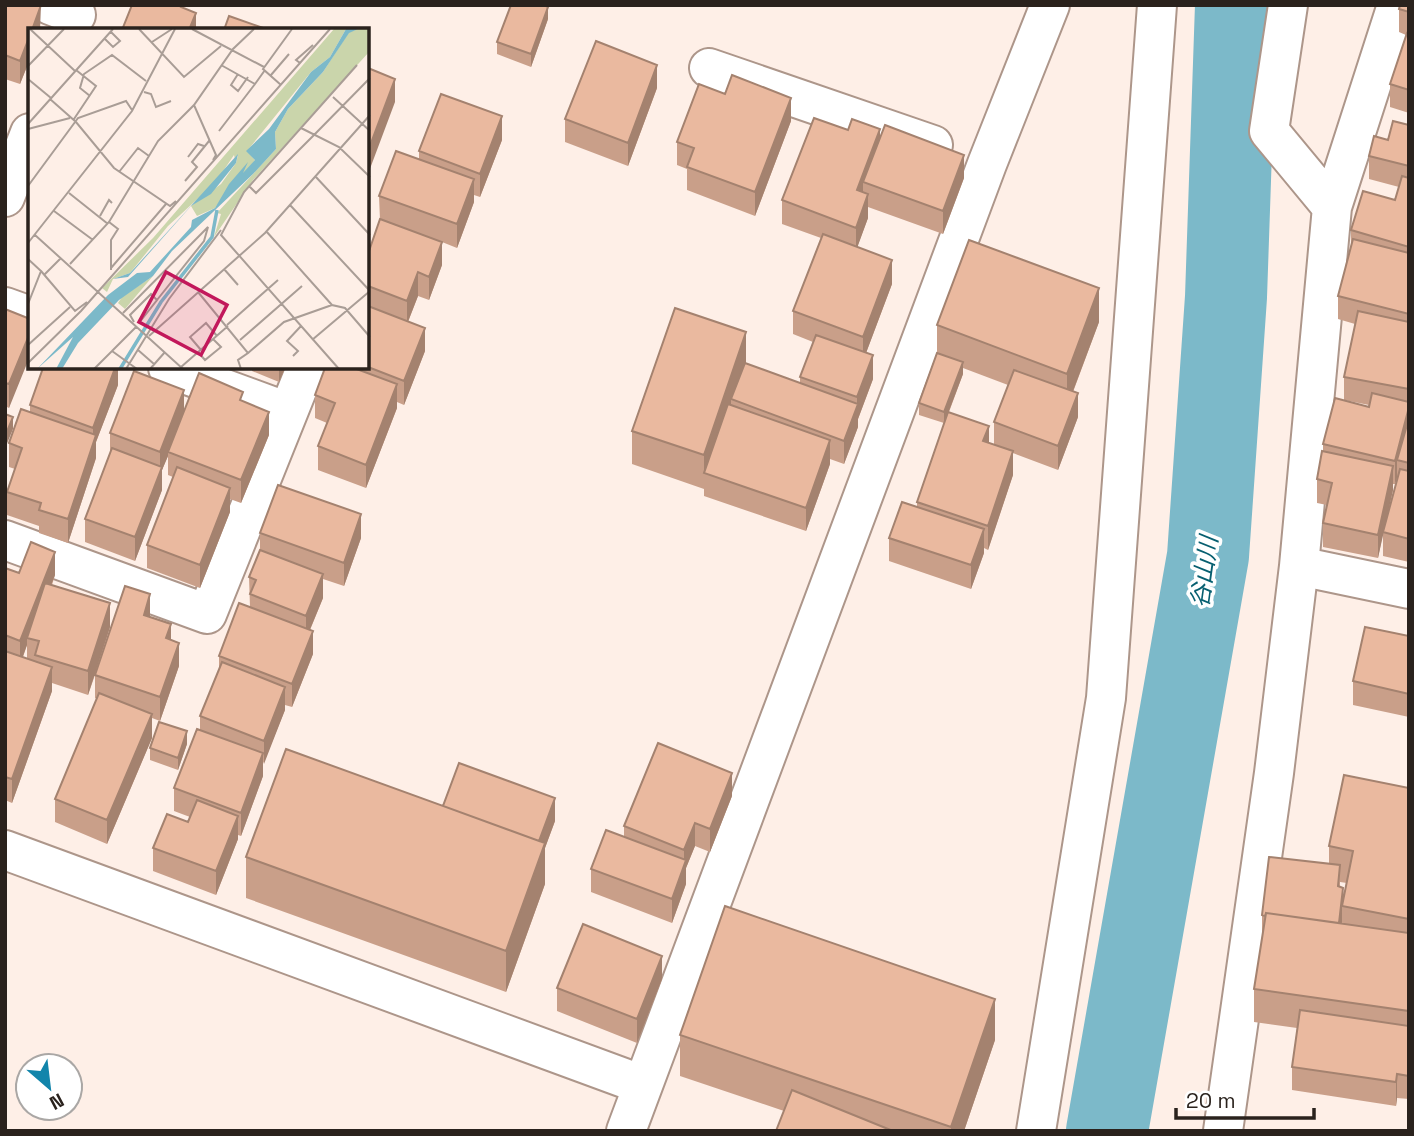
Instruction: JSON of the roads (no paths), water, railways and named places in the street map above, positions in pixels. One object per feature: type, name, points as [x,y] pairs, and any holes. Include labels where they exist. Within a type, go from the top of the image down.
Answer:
[{"type":"street","points":[[626,1131],[987,164],[1050,5]]},
{"type":"street","points":[[1036,1131],[1105,698],[1157,5]]},
{"type":"street","points":[[1288,5],[1269,131],[1332,207]]},
{"type":"street","points":[[1223,1131],[1274,773],[1300,566],[1332,207],[1397,5]]},
{"type":"street","points":[[709,68],[987,164]]},
{"type":"street","points":[[5,197],[28,138]]},
{"type":"street","points":[[5,307],[28,315]]},
{"type":"street","points":[[171,369],[288,412]]},
{"type":"street","points":[[5,540],[207,614],[306,369]]},
{"type":"street","points":[[1300,566],[1409,589]]},
{"type":"street","points":[[5,850],[643,1085]]},
{"type":"waterway","name":"谷山川","points":[[1107,1131],[1208,556],[1226,297],[1236,5]]}]
